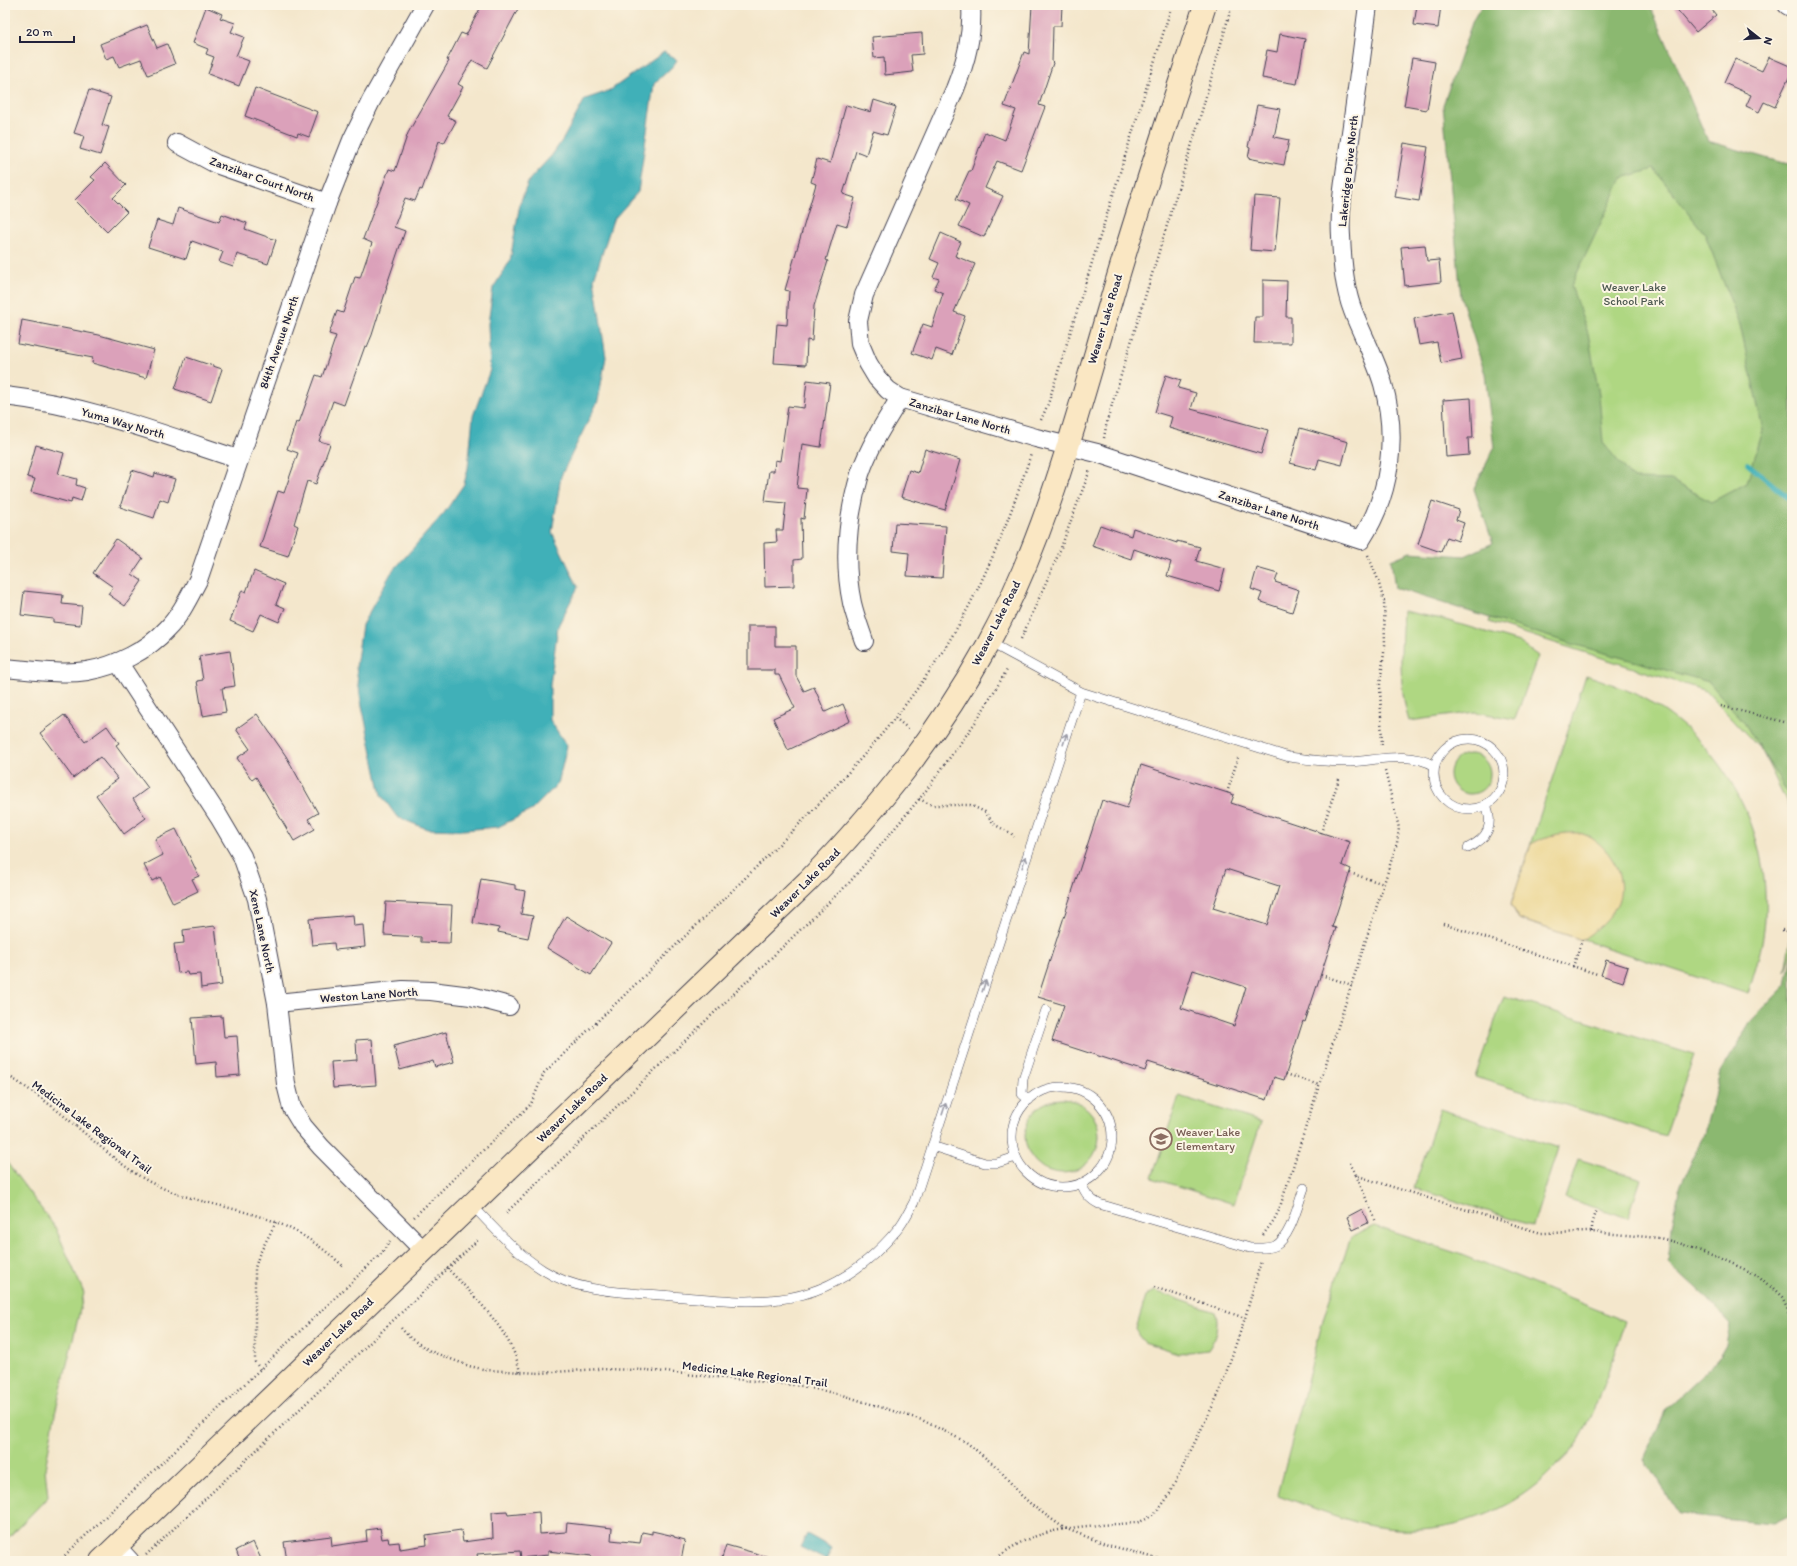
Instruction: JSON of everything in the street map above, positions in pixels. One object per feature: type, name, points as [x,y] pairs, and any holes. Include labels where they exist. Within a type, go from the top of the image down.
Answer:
[{"type":"main road","name":"Weaver Lake Road","points":[[123,1556],[424,1251],[803,887],[856,831],[888,793],[926,742],[946,713],[989,642],[1025,567],[1040,529],[1068,446],[1112,297],[1205,5]]},
{"type":"street","name":"84th Avenue North","points":[[118,662],[145,648],[168,629],[185,604],[198,580],[238,459],[327,203],[352,140],[371,101],[425,5]]},
{"type":"street","name":"Zanzibar Lane North","points":[[971,5],[972,22],[967,57],[955,89],[864,295],[858,321],[860,344],[868,363],[877,378],[888,390],[900,398],[921,406],[1098,453],[1361,540]]},
{"type":"street","name":"Lakeridge Drive North","points":[[1361,540],[1374,518],[1390,465],[1391,423],[1383,383],[1352,310],[1344,272],[1341,235],[1343,191],[1368,5]]},
{"type":"street","points":[[1787,5],[1792,8]]},
{"type":"street","name":"Zanzibar Court North","points":[[177,143],[216,164],[327,203]]},
{"type":"street","name":"Yuma Way North","points":[[5,396],[28,399],[84,411],[141,427],[238,459]]},
{"type":"street","points":[[864,641],[852,604],[848,568],[850,516],[861,473],[879,433],[900,398]]},
{"type":"street","points":[[5,668],[57,672],[87,671],[118,662]]},
{"type":"street","name":"Xene Lane North","points":[[118,662],[219,817],[242,856],[257,899],[277,1003],[286,1084],[292,1108],[303,1126],[321,1147],[424,1251]]},
{"type":"street","name":"Weston Lane North","points":[[277,1003],[403,990],[431,991],[472,996],[509,1006]]},
{"type":"lane","points":[[989,642],[1081,692],[1288,757],[1317,761],[1350,762],[1398,757],[1425,760],[1435,766]]},
{"type":"lane","points":[[472,1205],[521,1253],[543,1270],[566,1281],[594,1289],[753,1301],[780,1299],[804,1295],[829,1286],[853,1271],[874,1255],[898,1229],[914,1202],[1081,692]]},
{"type":"lane","points":[[1472,739],[1484,742],[1494,749],[1501,759],[1504,771],[1503,783],[1498,794],[1486,804],[1479,808],[1467,809],[1455,806],[1445,799],[1438,789],[1434,778],[1435,766],[1440,754],[1449,746],[1460,740],[1472,739]]},
{"type":"lane","points":[[1468,848],[1479,842],[1487,832],[1490,824],[1490,814],[1486,804]]},
{"type":"lane","points":[[1029,1100],[1022,1094],[1024,1079],[1046,1010]]},
{"type":"lane","points":[[1064,1087],[1089,1095],[1099,1104],[1106,1114],[1112,1140],[1109,1153],[1104,1164],[1095,1174],[1081,1183],[1072,1186],[1059,1187],[1046,1185],[1025,1171],[1016,1157],[1013,1148],[1012,1135],[1014,1122],[1020,1110],[1029,1100],[1039,1093],[1052,1088],[1064,1087]]},
{"type":"lane","points":[[932,1146],[986,1163],[997,1163],[1016,1157]]},
{"type":"lane","points":[[1081,1183],[1084,1192],[1090,1200],[1099,1204],[1250,1248],[1274,1246],[1285,1236],[1304,1188]]},
{"type":"path","points":[[1104,439],[1107,421],[1199,121],[1232,5]]},
{"type":"path","points":[[1020,639],[1059,553],[1091,467]]},
{"type":"path","points":[[1361,540],[1378,577],[1384,601],[1385,645],[1380,684],[1382,746]]},
{"type":"path","points":[[506,1213],[849,883],[919,799],[950,759],[977,720],[1006,670]]},
{"type":"path","points":[[1721,706],[1792,724]]},
{"type":"path","points":[[895,718],[910,730]]},
{"type":"path","points":[[944,755],[950,759]]},
{"type":"path","points":[[1227,793],[1238,758]]},
{"type":"path","points":[[1261,1237],[1274,1220],[1279,1210],[1397,843],[1398,828],[1385,771]]},
{"type":"path","points":[[1322,833],[1339,779]]},
{"type":"path","points":[[919,799],[932,806],[970,806],[985,812],[995,825],[1011,833],[1014,837]]},
{"type":"path","points":[[1350,873],[1384,884]]},
{"type":"path","points":[[1443,924],[1597,974]]},
{"type":"path","points":[[1782,930],[1792,932]]},
{"type":"path","points":[[1573,967],[1582,940]]},
{"type":"path","points":[[1321,975],[1352,985]]},
{"type":"path","name":"Medicine Lake Regional Trail","points":[[5,1074],[58,1111],[124,1166],[150,1182],[192,1200],[276,1222],[318,1244],[343,1266]]},
{"type":"path","points":[[1286,1074],[1319,1085]]},
{"type":"path","points":[[1350,1163],[1376,1222]]},
{"type":"path","points":[[1356,1174],[1541,1233],[1592,1232],[1658,1238],[1679,1244],[1720,1258],[1757,1275],[1781,1299],[1792,1321]]},
{"type":"path","points":[[1592,1232],[1592,1225],[1597,1208]]},
{"type":"path","points":[[260,1368],[255,1362],[255,1268],[259,1255],[276,1222]]},
{"type":"path","points":[[123,1556],[479,1239]]},
{"type":"path","points":[[60,1561],[380,1254],[391,1241]]},
{"type":"path","points":[[994,1561],[1015,1545],[1028,1539],[1064,1528],[1135,1523],[1144,1521],[1162,1506],[1170,1495],[1219,1393],[1245,1318],[1261,1261]]},
{"type":"path","points":[[448,1268],[487,1311],[501,1331],[518,1362],[520,1373]]},
{"type":"path","points":[[1154,1287],[1245,1318]]},
{"type":"path","name":"Medicine Lake Regional Trail","points":[[401,1328],[421,1346],[448,1359],[487,1370],[520,1373],[557,1373],[600,1369],[646,1370],[802,1386],[842,1395],[922,1420],[966,1442],[998,1468],[1033,1506],[1064,1528],[1108,1545],[1166,1561]]},
{"type":"green space","name":"Weaver Lake School Park","points":[[1482,5],[1649,5],[1665,38],[1708,141],[1783,163],[1792,162],[1792,800],[1745,724],[1709,682],[1569,643],[1395,588],[1391,560],[1410,552],[1465,556],[1493,543],[1474,489],[1494,448],[1485,374],[1461,297],[1443,105],[1473,20]],"holes":[[[1654,169],[1705,234],[1740,325],[1763,430],[1747,483],[1711,502],[1671,480],[1633,479],[1603,443],[1599,395],[1588,333],[1571,286],[1622,178]]]},
{"type":"green space","name":"Weaver Lake School Park","points":[[1523,104],[1792,183],[1792,813],[1762,751],[1706,691],[1489,622],[1524,516]]},
{"type":"green space","points":[[1403,611],[1442,619],[1519,642],[1538,656],[1515,719],[1475,712],[1409,721],[1403,694],[1401,666]]},
{"type":"green space","points":[[1586,675],[1610,683],[1635,694],[1650,702],[1677,721],[1700,742],[1721,767],[1738,794],[1751,822],[1760,853],[1765,885],[1765,918],[1763,937],[1748,994],[1519,919],[1511,904]]},
{"type":"green space","points":[[1474,754],[1481,757],[1487,763],[1490,774],[1489,782],[1481,791],[1474,794],[1466,794],[1459,791],[1451,782],[1450,770],[1453,763],[1462,755]]},
{"type":"green space","points":[[1792,929],[1792,948],[1785,972]]},
{"type":"green space","points":[[1792,955],[1792,1514],[1774,1523],[1678,1514],[1644,1459],[1666,1409],[1716,1362],[1726,1345],[1730,1324],[1707,1299],[1668,1263],[1672,1227],[1679,1189],[1704,1134],[1720,1073],[1750,1022],[1786,985]]},
{"type":"green space","points":[[1504,996],[1694,1055],[1665,1136],[1475,1077]]},
{"type":"green space","points":[[1179,1096],[1261,1122],[1234,1204],[1152,1178]]},
{"type":"green space","points":[[1062,1099],[1076,1102],[1088,1110],[1096,1122],[1099,1136],[1096,1150],[1088,1162],[1076,1170],[1062,1173],[1048,1170],[1036,1162],[1028,1150],[1025,1136],[1028,1122],[1036,1110],[1048,1102]]},
{"type":"green space","points":[[1440,1109],[1558,1148],[1533,1226],[1414,1188]]},
{"type":"green space","points":[[1578,1159],[1641,1179],[1628,1218],[1565,1198]]},
{"type":"green space","points":[[5,1160],[55,1227],[84,1293],[55,1414],[45,1469],[48,1497],[5,1541]]},
{"type":"green space","points":[[1374,1226],[1459,1254],[1625,1321],[1597,1402],[1572,1450],[1538,1483],[1519,1497],[1478,1517],[1455,1524],[1432,1528],[1385,1528],[1344,1519],[1278,1495],[1324,1316],[1351,1237]]},
{"type":"green space","points":[[1155,1291],[1215,1312],[1217,1326],[1213,1342],[1208,1350],[1179,1353],[1144,1342],[1138,1335],[1136,1329],[1146,1296]]},
{"type":"sand","points":[[1558,834],[1583,834],[1592,838],[1608,853],[1618,871],[1620,892],[1615,908],[1598,928],[1582,940],[1519,919],[1511,904],[1531,844],[1543,838]]},
{"type":"water","points":[[664,52],[677,60],[673,66],[654,84],[638,192],[613,220],[594,279],[606,357],[598,401],[561,476],[552,532],[578,587],[558,626],[550,685],[550,720],[567,746],[558,784],[532,810],[498,827],[463,830],[427,829],[397,817],[381,795],[361,701],[356,667],[362,625],[391,573],[444,513],[464,484],[468,468],[473,416],[490,370],[488,324],[493,288],[510,261],[520,203],[529,180],[552,155],[563,139],[585,99],[609,91]]},
{"type":"water","points":[[807,1534],[832,1548],[826,1560],[800,1547]]},
{"type":"building","points":[[482,5],[520,5],[487,68],[472,60],[458,84],[463,87],[447,116],[456,121],[444,143],[439,141],[422,190],[420,189],[415,201],[405,198],[394,227],[405,231],[372,335],[367,347],[365,346],[344,405],[333,401],[319,441],[330,444],[316,484],[307,481],[294,524],[298,526],[288,556],[260,547],[278,491],[284,493],[298,453],[287,449],[296,422],[299,423],[316,375],[322,377],[336,336],[329,334],[337,311],[343,313],[355,277],[360,278],[372,243],[363,239],[389,169],[395,171],[408,133],[449,61],[447,60],[461,33],[466,35]]},
{"type":"building","points":[[1032,5],[1062,5],[1061,26],[1053,26],[1053,63],[1039,105],[1045,107],[1021,170],[997,161],[985,188],[1003,196],[984,237],[959,226],[969,205],[956,199],[969,171],[971,171],[985,132],[1005,140],[1016,110],[1004,106],[1024,52],[1029,54]]},
{"type":"building","points":[[1417,5],[1441,5],[1438,28],[1414,25]]},
{"type":"building","points":[[1673,5],[1708,5],[1716,15],[1696,32]]},
{"type":"building","points":[[206,7],[222,14],[220,18],[235,23],[231,32],[244,37],[236,56],[249,61],[239,86],[208,74],[214,57],[206,54],[208,49],[193,43]]},
{"type":"building","points":[[147,25],[157,48],[167,44],[175,64],[148,75],[141,59],[119,67],[114,56],[106,59],[100,44]]},
{"type":"building","points":[[922,33],[923,54],[911,55],[913,72],[885,75],[884,57],[874,58],[872,37]]},
{"type":"building","points":[[1280,34],[1305,39],[1297,84],[1262,78],[1267,50],[1277,52]]},
{"type":"building","points":[[1769,57],[1792,67],[1792,71],[1775,107],[1764,102],[1759,112],[1746,106],[1751,95],[1724,83],[1735,59],[1762,71]]},
{"type":"building","points":[[1412,58],[1435,62],[1427,110],[1404,106]]},
{"type":"building","points":[[255,88],[318,112],[309,137],[298,133],[297,136],[245,116]]},
{"type":"building","points":[[89,90],[111,97],[102,125],[109,127],[100,155],[80,149],[84,136],[74,133]]},
{"type":"building","points":[[874,100],[896,107],[887,135],[873,131],[866,155],[856,151],[843,194],[855,198],[847,226],[837,223],[826,260],[828,261],[814,306],[812,341],[807,340],[806,365],[774,363],[777,324],[787,325],[789,291],[785,290],[816,184],[811,182],[817,159],[830,163],[846,105],[871,112]]},
{"type":"building","points":[[1257,105],[1280,109],[1274,137],[1289,140],[1284,165],[1248,158],[1250,148],[1248,147]]},
{"type":"building","points":[[1404,143],[1428,147],[1419,201],[1395,197]]},
{"type":"building","points":[[105,163],[126,185],[113,198],[127,212],[107,232],[75,200],[95,180],[91,177]]},
{"type":"building","points":[[1254,196],[1280,198],[1275,252],[1250,250]]},
{"type":"building","points":[[178,208],[219,222],[222,214],[247,223],[245,229],[276,240],[268,264],[237,254],[233,267],[219,262],[223,252],[192,241],[186,259],[148,247],[157,220],[173,225]]},
{"type":"building","points":[[941,233],[961,242],[955,256],[975,264],[954,312],[965,316],[952,355],[936,349],[932,360],[912,353],[923,324],[932,327],[943,293],[934,289],[939,279],[933,277],[939,263],[930,259]]},
{"type":"building","points":[[1425,245],[1427,261],[1439,260],[1441,282],[1405,286],[1401,247]]},
{"type":"building","points":[[1263,280],[1287,281],[1286,317],[1291,317],[1291,343],[1254,343],[1255,317],[1263,317]]},
{"type":"building","points":[[1452,311],[1462,359],[1441,363],[1437,342],[1419,345],[1414,319]]},
{"type":"building","points":[[22,320],[99,335],[154,350],[146,378],[92,363],[93,358],[18,344]]},
{"type":"building","points":[[186,357],[222,369],[211,401],[175,389]]},
{"type":"building","points":[[1166,375],[1181,380],[1178,388],[1196,393],[1191,409],[1268,430],[1261,454],[1169,428],[1172,417],[1155,412]]},
{"type":"building","points":[[807,380],[830,383],[821,447],[802,444],[797,488],[807,489],[804,519],[801,518],[802,559],[794,560],[794,586],[765,587],[764,543],[777,542],[776,530],[783,530],[786,503],[765,501],[769,471],[774,471],[775,460],[780,461],[788,406],[804,408]]},
{"type":"building","points":[[1471,398],[1473,438],[1468,438],[1469,455],[1446,457],[1443,400]]},
{"type":"building","points":[[1300,428],[1348,442],[1342,465],[1319,459],[1316,470],[1290,463]]},
{"type":"building","points":[[36,445],[64,453],[58,474],[77,479],[76,485],[85,488],[81,501],[72,498],[71,503],[31,492],[35,479],[27,477]]},
{"type":"building","points":[[925,449],[960,460],[945,510],[901,497],[909,470],[918,473]]},
{"type":"building","points":[[132,470],[154,477],[155,473],[175,479],[168,502],[160,499],[154,518],[120,507]]},
{"type":"building","points":[[1432,501],[1459,510],[1456,520],[1464,523],[1458,541],[1447,537],[1441,552],[1418,544]]},
{"type":"building","points":[[895,523],[946,526],[942,578],[907,576],[909,553],[893,551]]},
{"type":"building","points":[[1100,525],[1131,536],[1133,528],[1177,543],[1177,541],[1200,547],[1196,561],[1225,569],[1219,591],[1167,576],[1171,562],[1134,549],[1131,559],[1092,546]]},
{"type":"building","points":[[116,539],[143,558],[132,574],[142,581],[125,606],[108,594],[113,587],[93,573]]},
{"type":"building","points":[[1257,568],[1278,574],[1275,582],[1299,590],[1292,612],[1259,601],[1262,593],[1251,589]]},
{"type":"building","points":[[254,571],[284,584],[276,604],[285,608],[279,622],[261,614],[253,631],[230,621],[242,590],[246,592]]},
{"type":"building","points":[[24,591],[63,595],[62,604],[82,606],[80,625],[53,622],[53,619],[21,615]]},
{"type":"building","points":[[748,626],[775,626],[775,646],[796,646],[796,676],[804,691],[814,687],[825,712],[843,704],[850,721],[788,750],[773,718],[795,708],[779,675],[775,675],[775,670],[748,670]]},
{"type":"building","points":[[230,651],[235,686],[222,688],[226,712],[203,716],[197,681],[203,680],[199,656]]},
{"type":"building","points":[[257,714],[286,756],[318,813],[308,819],[315,829],[294,841],[256,777],[252,780],[237,758],[250,749],[236,729]]},
{"type":"building","points":[[64,715],[85,742],[107,726],[119,743],[116,745],[148,788],[133,799],[146,818],[124,834],[96,795],[118,779],[100,757],[73,778],[40,733]]},
{"type":"building","points":[[1141,765],[1234,795],[1231,803],[1350,842],[1342,865],[1351,869],[1332,927],[1336,928],[1284,1080],[1274,1077],[1267,1100],[1148,1062],[1145,1071],[1052,1041],[1064,1005],[1038,997],[1102,800],[1127,808]],"holes":[[[1226,869],[1279,886],[1267,925],[1213,908]],[[1193,970],[1246,987],[1234,1026],[1181,1008]]]},
{"type":"building","points":[[176,829],[199,876],[192,879],[198,891],[173,903],[160,877],[152,881],[144,865],[163,855],[155,839]]},
{"type":"building","points":[[481,879],[515,885],[515,889],[525,891],[521,914],[533,916],[528,938],[498,932],[499,928],[473,923]]},
{"type":"building","points":[[386,902],[452,905],[450,943],[421,942],[421,937],[384,935]]},
{"type":"building","points":[[353,915],[354,926],[363,925],[365,947],[335,950],[334,943],[312,945],[309,919]]},
{"type":"building","points":[[566,916],[611,943],[591,975],[547,948]]},
{"type":"building","points":[[215,926],[222,985],[201,988],[200,974],[188,975],[187,972],[178,973],[174,944],[184,943],[183,930]]},
{"type":"building","points":[[1606,960],[1628,967],[1623,982],[1601,975]]},
{"type":"building","points":[[222,1016],[224,1037],[237,1036],[240,1075],[217,1077],[216,1062],[196,1064],[192,1018]]},
{"type":"building","points":[[446,1032],[454,1062],[435,1067],[433,1061],[400,1070],[394,1046]]},
{"type":"building","points":[[372,1039],[376,1085],[333,1088],[331,1062],[357,1060],[356,1040]]},
{"type":"building","points":[[1362,1209],[1368,1223],[1353,1230],[1347,1217]]},
{"type":"building","points":[[507,1511],[508,1515],[539,1512],[540,1534],[566,1532],[567,1523],[612,1528],[611,1540],[640,1543],[642,1532],[652,1534],[652,1531],[674,1536],[685,1540],[681,1561],[592,1561],[592,1556],[548,1551],[548,1555],[521,1558],[520,1551],[477,1554],[478,1561],[287,1561],[284,1542],[331,1536],[332,1546],[367,1541],[366,1530],[380,1528],[382,1539],[388,1538],[389,1543],[399,1542],[400,1549],[427,1545],[426,1535],[461,1530],[463,1542],[493,1538],[492,1512]]},
{"type":"building","points":[[253,1542],[262,1561],[240,1561],[236,1550]]},
{"type":"building","points":[[726,1545],[769,1557],[768,1561],[721,1561]]},
{"type":"waterway","points":[[1748,464],[1792,501]]},
{"type":"place","name":"Weaver Lake Elementary","points":[[1161,1139]]}]
